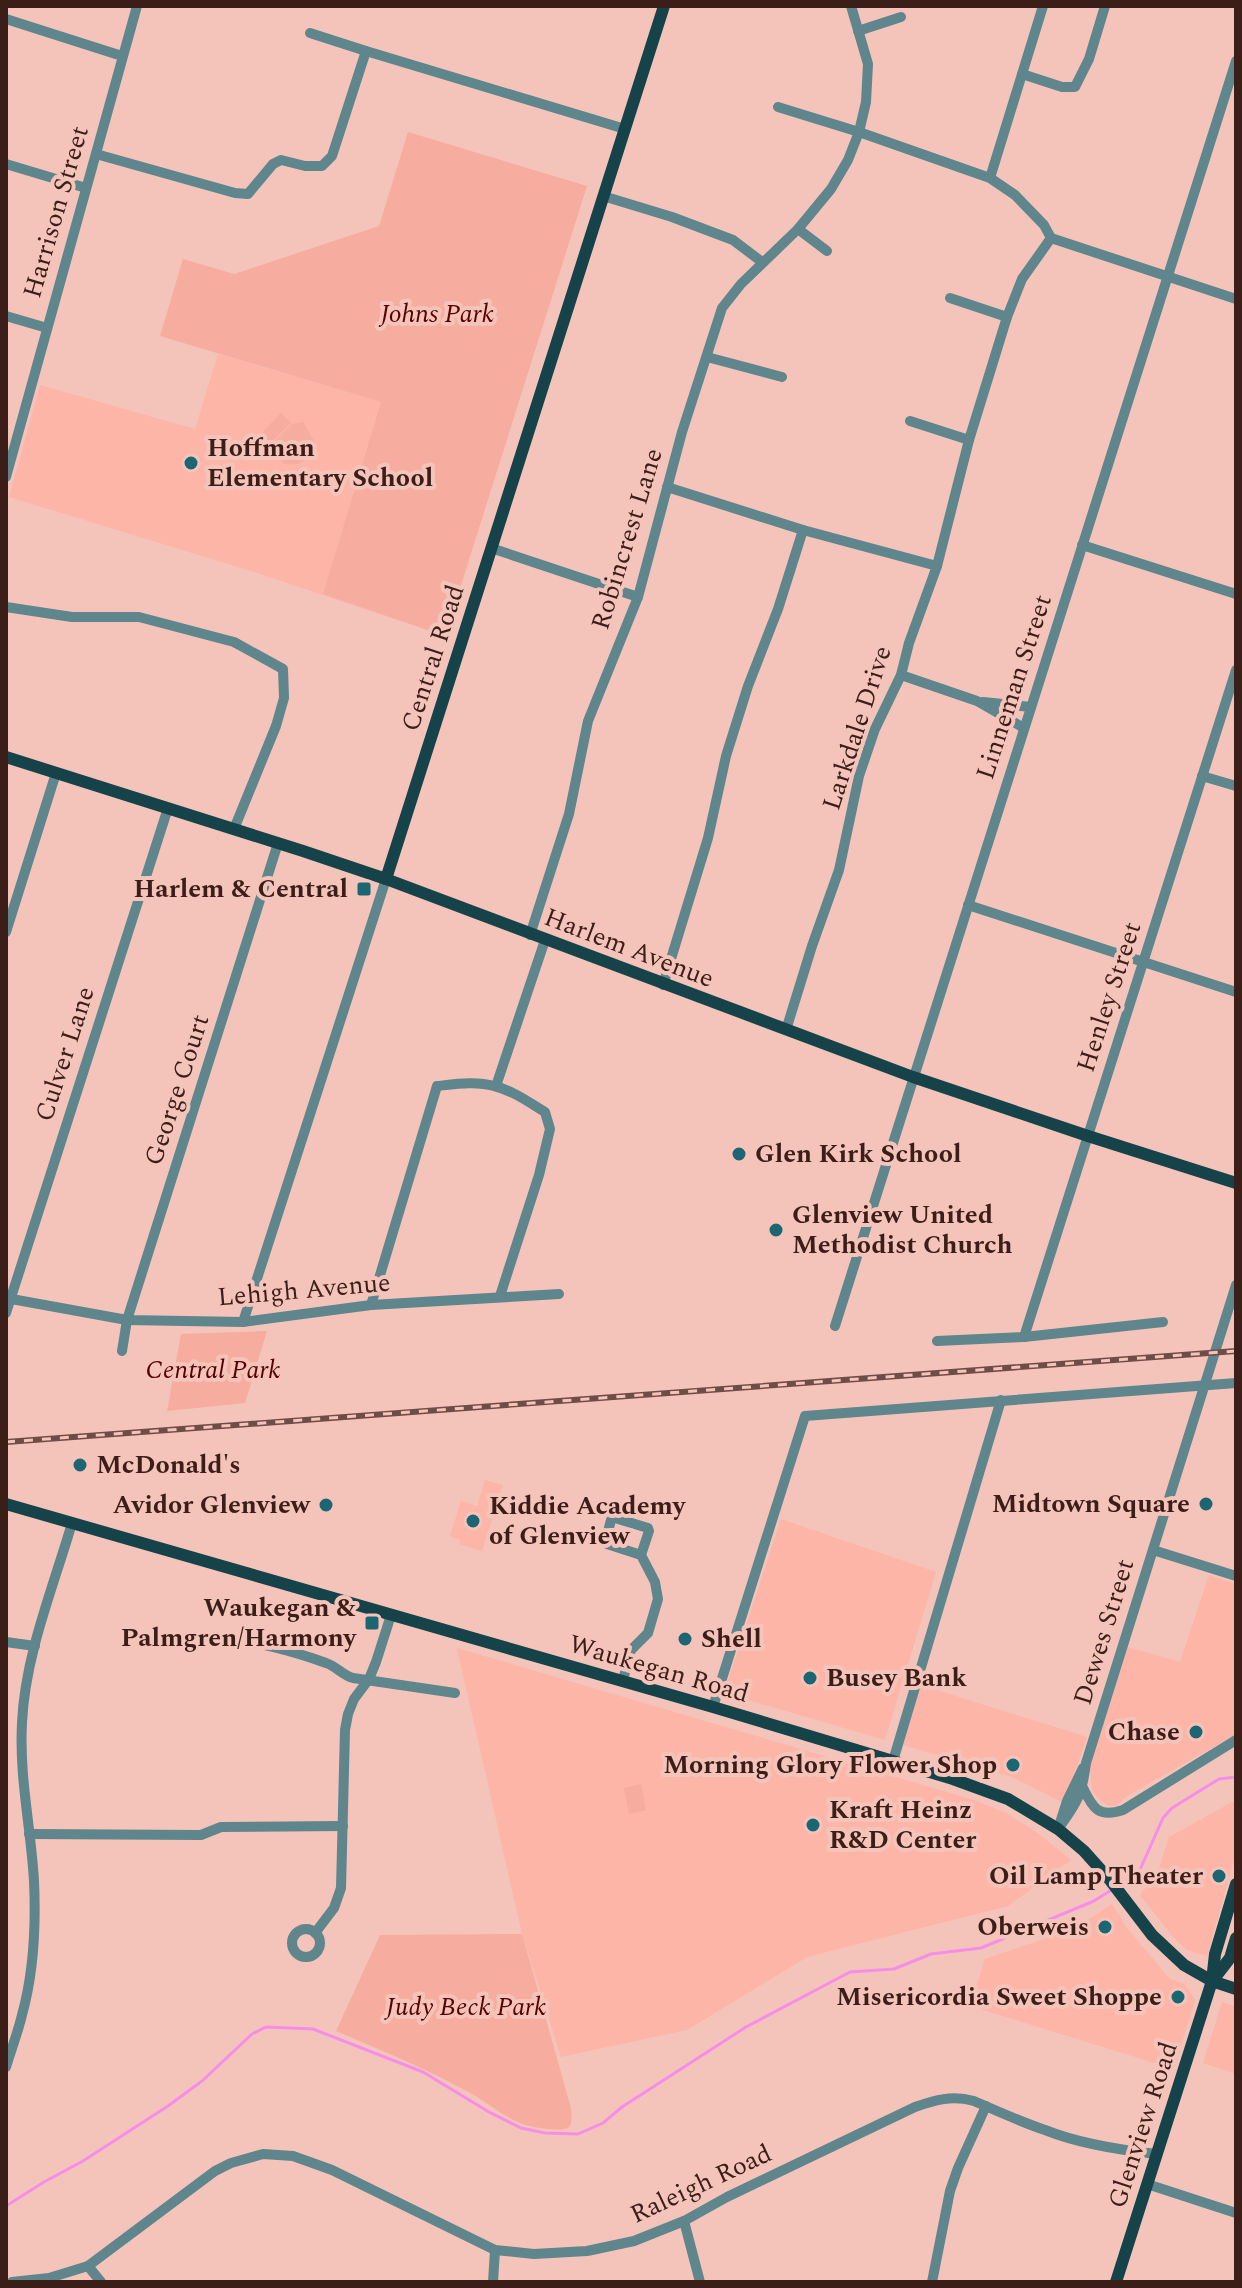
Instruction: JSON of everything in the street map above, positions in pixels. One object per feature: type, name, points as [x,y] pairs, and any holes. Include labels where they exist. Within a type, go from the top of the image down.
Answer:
[{"type":"main road","name":"Central Road","points":[[386,879],[664,6]]},
{"type":"main road","name":"Harlem Avenue","points":[[6,757],[386,879],[913,1077],[1236,1183]]},
{"type":"main road","name":"Waukegan Road","points":[[6,1504],[623,1680],[1008,1799],[1058,1829],[1084,1851],[1152,1935],[1184,1965],[1212,1981],[1236,1989]]},
{"type":"main road","name":"Glenview Road","points":[[1116,2282],[1212,1981],[1215,1954],[1236,1884]]},
{"type":"main road","name":"Glenview Road","points":[[1212,1981],[1230,1958],[1236,1938]]},
{"type":"street","name":"Harrison Street","points":[[6,477],[137,6]]},
{"type":"street","name":"Robincrest Lane","points":[[530,935],[569,814],[588,721],[638,597],[667,487],[722,308],[762,262],[798,229],[831,189],[848,160],[859,132],[866,102],[868,64],[851,6]]},
{"type":"street","points":[[990,178],[1043,6]]},
{"type":"street","points":[[1022,74],[1062,87],[1075,87],[1089,59],[1105,6]]},
{"type":"street","points":[[858,31],[901,17]]},
{"type":"street","points":[[6,19],[122,56]]},
{"type":"street","points":[[310,33],[625,129]]},
{"type":"street","points":[[96,154],[248,194],[273,164],[281,160],[305,166],[322,166],[332,156],[366,51]]},
{"type":"street","name":"Linneman Street","points":[[835,1326],[1236,61]]},
{"type":"street","points":[[778,107],[990,178],[1025,205],[1044,225],[1051,238],[1236,299]]},
{"type":"street","points":[[6,164],[86,188]]},
{"type":"street","points":[[603,196],[733,240],[762,262]]},
{"type":"street","points":[[798,229],[827,251]]},
{"type":"street","name":"Larkdale Drive","points":[[786,1030],[839,870],[859,776],[875,729],[901,675],[909,643],[937,566],[969,440],[1007,317],[1022,279],[1051,238]]},
{"type":"street","points":[[950,298],[1007,317]]},
{"type":"street","points":[[6,316],[47,328]]},
{"type":"street","points":[[707,357],[782,377]]},
{"type":"street","points":[[910,421],[969,440]]},
{"type":"street","points":[[667,487],[803,530],[937,566]]},
{"type":"street","points":[[663,985],[708,838],[730,742],[803,530]]},
{"type":"street","points":[[1082,545],[1236,594]]},
{"type":"street","points":[[491,548],[638,597]]},
{"type":"street","points":[[6,607],[72,617],[139,617],[234,642],[283,669],[284,698],[276,726],[234,829]]},
{"type":"street","name":"Henley Street","points":[[1024,1337],[1236,670]]},
{"type":"street","points":[[901,675],[977,701],[1024,728]]},
{"type":"street","points":[[977,701],[1031,707]]},
{"type":"street","points":[[6,932],[56,773]]},
{"type":"street","points":[[1202,776],[1236,786]]},
{"type":"street","name":"Culver Lane","points":[[6,1313],[8,1298],[168,808]]},
{"type":"street","name":"George Court","points":[[122,1351],[127,1320],[278,843]]},
{"type":"street","name":"Central Road","points":[[243,1322],[386,879]]},
{"type":"street","points":[[968,905],[1236,992]]},
{"type":"street","points":[[496,1086],[545,940]]},
{"type":"street","points":[[371,1305],[437,1086],[470,1083],[496,1086],[545,1112],[550,1129],[539,1175],[500,1296]]},
{"type":"street","name":"Dewes Street","points":[[1058,1829],[1067,1801],[1086,1763],[1236,1285]]},
{"type":"street","name":"Lehigh Avenue","points":[[8,1298],[127,1320],[243,1322],[371,1305],[559,1294]]},
{"type":"street","points":[[937,1341],[1024,1337],[1163,1322]]},
{"type":"street","points":[[713,1707],[805,1416],[1236,1383]]},
{"type":"street","points":[[893,1761],[1001,1400]]},
{"type":"street","points":[[623,1680],[631,1650],[648,1633],[658,1599],[655,1582],[641,1555],[607,1544],[611,1520],[615,1518],[648,1528],[641,1555]]},
{"type":"street","points":[[6,2067],[23,2014],[31,1962],[34,1906],[21,1773],[26,1691],[35,1646],[72,1523]]},
{"type":"street","points":[[1153,1550],[1236,1576]]},
{"type":"street","points":[[315,1933],[334,1908],[341,1888],[348,1714],[354,1699],[369,1679],[388,1632],[391,1615]]},
{"type":"street","points":[[215,1638],[234,1638],[330,1664],[346,1676],[455,1693]]},
{"type":"street","points":[[6,1642],[35,1646]]},
{"type":"street","points":[[1083,1788],[1097,1810],[1110,1815],[1236,1740]]},
{"type":"street","name":"Dewes Street","points":[[1058,1829],[1083,1788],[1086,1763]]},
{"type":"street","points":[[29,1834],[201,1835],[221,1827],[343,1826]]},
{"type":"street","name":"Raleigh Road","points":[[12,2282],[49,2278],[88,2266],[215,2171],[263,2154],[293,2156],[321,2165],[495,2250],[534,2254],[587,2251],[634,2241],[684,2221],[727,2197],[915,2107],[953,2097],[974,2101],[1072,2139],[1157,2154]]},
{"type":"street","points":[[932,2282],[950,2191],[986,2106]]},
{"type":"street","points":[[1147,2184],[1236,2213]]},
{"type":"street","points":[[684,2221],[700,2282]]},
{"type":"street","points":[[493,2282],[495,2250]]},
{"type":"street","points":[[88,2266],[101,2282]]},
{"type":"shaded area","name":"Hoffman Elementary School","points":[[218,354],[381,402],[323,594],[445,636],[254,572],[9,497],[40,385],[195,429]]},
{"type":"shaded area","name":"Kiddie Academy of Glenview","points":[[485,1480],[503,1485],[482,1551],[459,1544],[460,1540],[450,1536],[461,1501],[477,1506]]},
{"type":"shaded area","points":[[781,1519],[936,1572],[885,1740],[724,1693]]},
{"type":"shaded area","points":[[1209,1575],[1236,1584],[1236,1734],[1127,1796],[1116,1806],[1107,1805],[1092,1790],[1090,1766],[1128,1647],[1180,1662]]},
{"type":"shaded area","name":"Kraft Heinz R&D Center","points":[[457,1648],[974,1800],[1008,1814],[1071,1860],[1008,1906],[807,1957],[687,2030],[561,2057],[522,1934]]},
{"type":"shaded area","points":[[921,1685],[1087,1737],[1064,1803],[1012,1777],[903,1745]]},
{"type":"shaded area","points":[[1236,1800],[1236,1853],[1207,1956],[1187,1950],[1140,1895],[1157,1874],[1169,1837]]},
{"type":"shaded area","points":[[1112,1904],[1127,1928],[1170,1979],[1185,1984],[1195,2000],[1174,2069],[970,2006],[985,1959],[1076,1928]]},
{"type":"shaded area","points":[[1222,2002],[1236,2007],[1236,2074],[1203,2063]]},
{"type":"green space","name":"Johns Park","points":[[408,132],[587,186],[445,636],[323,594],[381,402],[160,336],[183,259],[234,274],[379,226]]},
{"type":"green space","points":[[281,413],[291,423],[261,452],[252,443]]},
{"type":"green space","points":[[303,422],[316,444],[303,461],[284,464],[276,451],[275,441],[292,424]]},
{"type":"green space","name":"Central Park","points":[[267,1331],[245,1403],[167,1411],[181,1334]]},
{"type":"green space","points":[[641,1784],[646,1810],[629,1814],[624,1788]]},
{"type":"green space","name":"Judy Beck Park","points":[[522,1934],[571,2108],[571,2121],[566,2129],[537,2128],[520,2123],[446,2080],[336,2031],[380,1935]]},
{"type":"waterway","points":[[1120,1885],[1139,1872],[1163,1818],[1172,1808],[1219,1779],[1236,1777]]},
{"type":"waterway","points":[[6,2206],[168,2106],[202,2081],[252,2034],[266,2027],[313,2029],[423,2072],[521,2128],[545,2133],[578,2134],[603,2123],[622,2107],[746,2027],[850,1972],[894,1969],[931,1954],[981,1948],[1094,1901],[1113,1889]]},
{"type":"railway","points":[[6,1442],[1236,1351]]},
{"type":"place","name":"Hoffman Elementary School","points":[[191,463]]},
{"type":"place","name":"Harlem & Central","points":[[364,889]]},
{"type":"place","name":"Glen Kirk School","points":[[739,1154]]},
{"type":"place","name":"Glenview United Methodist Church","points":[[776,1230]]},
{"type":"place","name":"McDonald's","points":[[80,1465]]},
{"type":"place","name":"Midtown Square","points":[[1206,1504]]},
{"type":"place","name":"Avidor Glenview","points":[[326,1505]]},
{"type":"place","name":"Kiddie Academy of Glenview","points":[[473,1521]]},
{"type":"place","name":"Waukegan & Palmgren/Harmony","points":[[372,1623]]},
{"type":"place","name":"Shell","points":[[685,1639]]},
{"type":"place","name":"Busey Bank","points":[[810,1678]]},
{"type":"place","name":"Chase","points":[[1196,1732]]},
{"type":"place","name":"Morning Glory Flower Shop","points":[[1013,1765]]},
{"type":"place","name":"Kraft Heinz R&D Center","points":[[813,1825]]},
{"type":"place","name":"Oil Lamp Theater","points":[[1219,1876]]},
{"type":"place","name":"Oberweis","points":[[1105,1927]]},
{"type":"place","name":"Misericordia Sweet Shoppe","points":[[1178,1997]]}]
